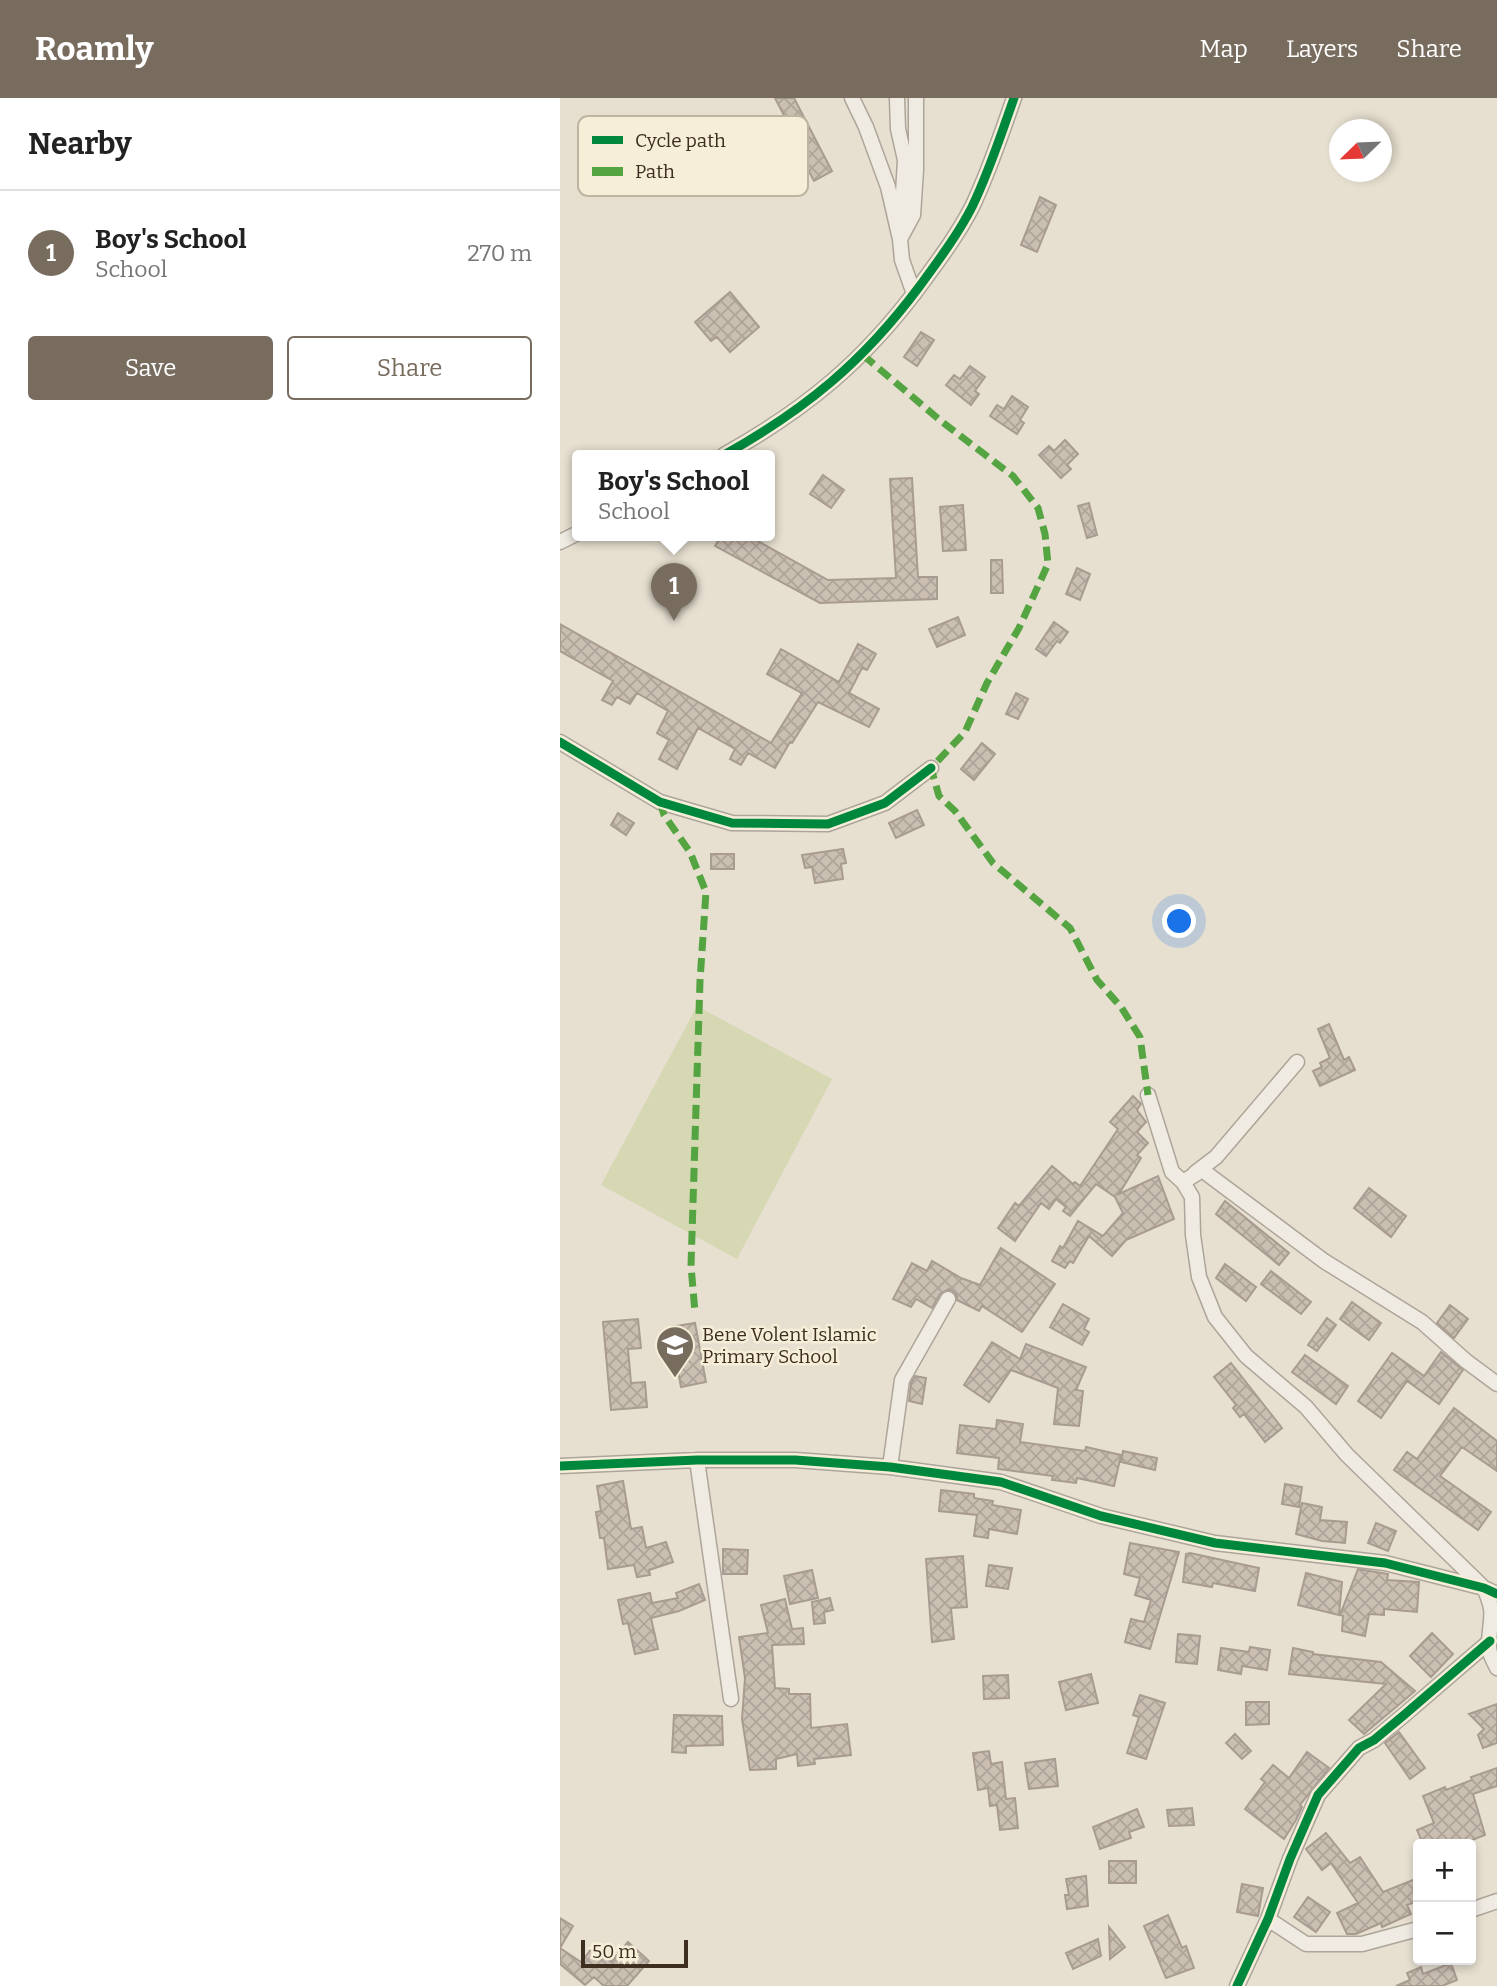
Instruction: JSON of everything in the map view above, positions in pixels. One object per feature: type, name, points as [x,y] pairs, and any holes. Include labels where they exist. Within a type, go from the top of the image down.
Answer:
[{"type":"street","points":[[852,98],[866,127],[888,187],[902,260],[914,294]]},
{"type":"street","points":[[897,98],[898,129],[905,160],[905,194],[900,239]]},
{"type":"street","points":[[900,239],[913,215],[916,98]]},
{"type":"street","points":[[733,450],[772,428],[820,393],[863,355],[898,317],[951,245],[972,207],[1014,98]]},
{"type":"street","points":[[560,742],[660,802],[732,823],[828,824],[885,803],[931,768]]},
{"type":"street","points":[[1183,1182],[1216,1157],[1297,1062]]},
{"type":"street","points":[[1148,1095],[1172,1172],[1183,1182],[1192,1197],[1193,1235],[1199,1277],[1215,1317],[1246,1356],[1306,1407],[1347,1455],[1490,1591],[1495,1614],[1489,1650],[1497,1668]]},
{"type":"street","points":[[1183,1182],[1202,1170],[1324,1261],[1422,1322],[1497,1384]]},
{"type":"street","points":[[890,1466],[902,1380],[948,1299]]},
{"type":"street","points":[[560,1466],[697,1460],[795,1460],[890,1466],[1001,1482],[1101,1516],[1215,1543],[1385,1563],[1490,1591]]},
{"type":"street","points":[[697,1460],[731,1699]]},
{"type":"street","points":[[1237,1986],[1268,1919],[1318,1795],[1359,1748],[1374,1740],[1490,1641]]},
{"type":"street","points":[[1476,1908],[1497,1900]]},
{"type":"street","points":[[1268,1919],[1306,1944],[1362,1944],[1413,1930]]},
{"type":"green space","points":[[697,1006],[832,1079],[737,1259],[601,1185]]},
{"type":"building","points":[[775,98],[794,98],[803,116],[784,116]]},
{"type":"building","points":[[808,125],[832,171],[814,181],[808,170]]},
{"type":"building","points":[[1040,197],[1056,205],[1037,252],[1021,245]]},
{"type":"building","points":[[730,292],[759,327],[730,352],[717,337],[711,341],[695,322]]},
{"type":"building","points":[[921,332],[934,340],[917,366],[904,357]]},
{"type":"building","points":[[970,366],[985,377],[975,391],[979,394],[971,405],[946,385],[954,375],[960,379]]},
{"type":"building","points":[[1012,396],[1028,407],[1020,420],[1024,423],[1017,434],[990,416],[997,405],[1004,409]]},
{"type":"building","points":[[1065,440],[1078,454],[1067,465],[1071,469],[1061,478],[1039,455],[1049,446],[1054,451]]},
{"type":"building","points":[[823,475],[844,490],[831,508],[810,494]]},
{"type":"building","points":[[912,478],[918,577],[937,577],[937,599],[820,603],[715,546],[718,541],[758,541],[828,580],[896,578],[890,479]]},
{"type":"building","points":[[1089,503],[1097,535],[1087,538],[1078,506]]},
{"type":"building","points":[[963,505],[966,550],[943,551],[940,507]]},
{"type":"building","points":[[991,560],[1002,560],[1003,593],[991,593]]},
{"type":"building","points":[[1077,568],[1090,574],[1080,600],[1066,594]]},
{"type":"building","points":[[958,617],[965,635],[937,647],[929,629]]},
{"type":"building","points":[[1054,622],[1068,632],[1046,656],[1036,649]]},
{"type":"building","points":[[560,624],[771,743],[802,693],[767,674],[781,649],[839,682],[858,644],[876,654],[867,670],[862,668],[849,693],[879,709],[869,727],[818,702],[775,768],[748,753],[741,765],[730,759],[735,749],[698,728],[677,769],[659,759],[669,740],[657,733],[668,711],[637,693],[630,704],[617,697],[612,705],[602,700],[613,681],[560,651]]},
{"type":"building","points":[[1016,693],[1028,699],[1018,719],[1006,714]]},
{"type":"building","points":[[982,743],[995,754],[974,780],[961,769]]},
{"type":"building","points":[[917,810],[924,825],[896,838],[889,823]]},
{"type":"building","points":[[618,813],[634,823],[626,835],[611,825]]},
{"type":"building","points":[[843,849],[846,863],[841,864],[843,879],[815,883],[812,867],[805,868],[802,855]]},
{"type":"building","points":[[711,854],[734,854],[734,869],[711,869]]},
{"type":"building","points":[[1329,1024],[1344,1060],[1349,1057],[1355,1070],[1320,1086],[1313,1071],[1322,1067],[1320,1063],[1330,1058],[1318,1029]]},
{"type":"building","points":[[1133,1096],[1141,1104],[1137,1110],[1146,1122],[1137,1132],[1148,1143],[1137,1155],[1141,1158],[1119,1194],[1158,1176],[1174,1219],[1126,1240],[1112,1256],[1089,1236],[1073,1263],[1070,1261],[1065,1268],[1052,1261],[1060,1246],[1063,1248],[1078,1221],[1103,1236],[1123,1213],[1115,1197],[1096,1184],[1070,1216],[1063,1211],[1066,1207],[1056,1199],[1049,1209],[1041,1203],[1015,1241],[998,1228],[1015,1203],[1019,1206],[1052,1166],[1073,1184],[1075,1182],[1080,1186],[1118,1129],[1110,1122]]},
{"type":"building","points":[[1369,1188],[1406,1216],[1391,1237],[1354,1208]]},
{"type":"building","points":[[1225,1201],[1289,1253],[1279,1265],[1216,1214]]},
{"type":"building","points":[[1001,1248],[1055,1284],[1022,1332],[982,1306],[979,1311],[957,1300],[956,1294],[949,1289],[940,1294],[932,1308],[916,1299],[911,1307],[893,1299],[912,1263],[927,1271],[932,1261],[961,1278],[980,1285]]},
{"type":"building","points":[[1225,1264],[1256,1287],[1246,1301],[1216,1278]]},
{"type":"building","points":[[1271,1271],[1311,1302],[1301,1314],[1261,1284]]},
{"type":"building","points":[[1352,1302],[1381,1323],[1369,1340],[1340,1319]]},
{"type":"building","points":[[1063,1304],[1089,1319],[1084,1329],[1089,1332],[1082,1345],[1050,1327]]},
{"type":"building","points":[[1450,1305],[1468,1319],[1454,1338],[1437,1323]]},
{"type":"building","points":[[1327,1318],[1336,1325],[1317,1351],[1308,1345]]},
{"type":"building","points":[[638,1319],[641,1348],[628,1349],[631,1383],[645,1382],[647,1407],[611,1410],[603,1322]]},
{"type":"building","points":[[695,1323],[706,1382],[681,1387],[670,1327]]},
{"type":"building","points":[[992,1342],[1020,1359],[1026,1344],[1086,1367],[1076,1390],[1083,1391],[1079,1426],[1054,1424],[1058,1388],[1011,1370],[989,1402],[964,1385]]},
{"type":"building","points":[[1441,1352],[1463,1370],[1439,1404],[1407,1381],[1381,1418],[1358,1401],[1392,1353],[1424,1376]]},
{"type":"building","points":[[1305,1355],[1348,1386],[1336,1404],[1292,1372]]},
{"type":"building","points":[[1231,1363],[1282,1428],[1265,1442],[1244,1414],[1240,1417],[1233,1408],[1236,1405],[1214,1377]]},
{"type":"building","points":[[915,1376],[926,1378],[922,1404],[909,1401],[911,1383]]},
{"type":"building","points":[[1454,1408],[1497,1441],[1497,1471],[1462,1447],[1440,1476],[1491,1512],[1478,1530],[1394,1470],[1407,1452],[1417,1459]]},
{"type":"building","points":[[997,1420],[1023,1424],[1020,1442],[1085,1451],[1086,1447],[1121,1455],[1114,1486],[1077,1478],[1076,1483],[1052,1480],[1053,1476],[998,1469],[999,1458],[957,1453],[960,1425],[996,1429]]},
{"type":"building","points":[[1123,1451],[1157,1458],[1155,1470],[1121,1462]]},
{"type":"building","points":[[623,1481],[631,1529],[642,1527],[646,1548],[666,1542],[673,1562],[649,1570],[650,1575],[637,1577],[634,1565],[608,1569],[604,1538],[600,1538],[596,1512],[601,1511],[597,1486]]},
{"type":"building","points":[[1285,1484],[1302,1487],[1299,1507],[1282,1504]]},
{"type":"building","points":[[941,1490],[974,1494],[974,1498],[993,1501],[992,1505],[1021,1510],[1017,1534],[989,1529],[988,1538],[974,1536],[977,1515],[939,1511]]},
{"type":"building","points":[[1302,1503],[1322,1507],[1320,1520],[1347,1522],[1345,1543],[1322,1541],[1296,1534]]},
{"type":"building","points":[[1376,1523],[1396,1531],[1388,1551],[1368,1543]]},
{"type":"building","points":[[1130,1543],[1179,1552],[1150,1649],[1125,1642],[1131,1619],[1144,1622],[1151,1600],[1135,1595],[1140,1578],[1124,1574]]},
{"type":"building","points":[[723,1549],[748,1550],[747,1574],[723,1574]]},
{"type":"building","points":[[1186,1554],[1259,1568],[1255,1591],[1213,1583],[1212,1587],[1183,1582]]},
{"type":"building","points":[[963,1556],[967,1607],[951,1608],[954,1639],[932,1642],[926,1559]]},
{"type":"building","points":[[989,1565],[1012,1568],[1008,1589],[986,1586]]},
{"type":"building","points":[[1358,1569],[1388,1574],[1387,1580],[1419,1582],[1417,1612],[1384,1609],[1384,1615],[1369,1614],[1365,1636],[1342,1631],[1343,1616],[1340,1615]]},
{"type":"building","points":[[812,1570],[818,1598],[790,1604],[784,1576]]},
{"type":"building","points":[[1306,1573],[1342,1582],[1339,1615],[1298,1605]]},
{"type":"building","points":[[699,1584],[705,1600],[679,1611],[651,1618],[658,1649],[635,1654],[628,1623],[623,1624],[618,1600],[650,1593],[652,1603],[678,1598],[676,1593]]},
{"type":"building","points":[[830,1598],[833,1610],[824,1612],[825,1623],[814,1624],[812,1602]]},
{"type":"building","points":[[785,1599],[792,1629],[803,1628],[804,1644],[772,1645],[775,1688],[789,1689],[789,1694],[810,1694],[811,1728],[847,1724],[851,1755],[814,1759],[815,1764],[798,1766],[797,1754],[776,1759],[776,1769],[750,1770],[742,1719],[745,1678],[739,1637],[768,1633],[761,1605]]},
{"type":"building","points":[[1432,1633],[1453,1654],[1431,1677],[1410,1656]]},
{"type":"building","points":[[1178,1634],[1200,1636],[1197,1664],[1176,1662]]},
{"type":"building","points":[[1250,1647],[1270,1650],[1267,1670],[1242,1666],[1241,1674],[1218,1670],[1221,1648],[1249,1652]]},
{"type":"building","points":[[1293,1648],[1313,1654],[1381,1662],[1415,1691],[1364,1734],[1349,1720],[1386,1684],[1289,1674]]},
{"type":"building","points":[[1091,1674],[1098,1703],[1066,1710],[1059,1682]]},
{"type":"building","points":[[1008,1675],[1009,1698],[984,1699],[983,1676]]},
{"type":"building","points":[[1140,1695],[1165,1703],[1146,1759],[1127,1753],[1139,1717],[1133,1715]]},
{"type":"building","points":[[1246,1702],[1269,1702],[1269,1724],[1246,1725]]},
{"type":"building","points":[[1497,1704],[1497,1743],[1483,1748],[1478,1735],[1484,1729],[1469,1714]]},
{"type":"building","points":[[674,1715],[722,1716],[723,1745],[686,1746],[686,1753],[672,1752]]},
{"type":"building","points":[[1399,1732],[1425,1768],[1410,1779],[1385,1743]]},
{"type":"building","points":[[1235,1734],[1251,1751],[1242,1759],[1226,1743]]},
{"type":"building","points":[[989,1751],[991,1764],[1002,1762],[1006,1799],[1015,1798],[1018,1828],[1000,1830],[997,1805],[990,1806],[988,1788],[978,1790],[973,1753]]},
{"type":"building","points":[[1307,1752],[1329,1768],[1300,1805],[1302,1807],[1296,1820],[1284,1839],[1245,1809],[1265,1782],[1261,1779],[1273,1765],[1289,1778]]},
{"type":"building","points":[[1055,1759],[1058,1786],[1029,1789],[1025,1763]]},
{"type":"building","points":[[1497,1768],[1497,1786],[1473,1794],[1485,1835],[1475,1839],[1421,1839],[1417,1830],[1434,1823],[1423,1796],[1472,1780],[1471,1777]]},
{"type":"building","points":[[1192,1808],[1194,1825],[1169,1826],[1167,1810]]},
{"type":"building","points":[[1137,1809],[1144,1827],[1129,1832],[1131,1838],[1100,1849],[1093,1827]]},
{"type":"building","points":[[1326,1833],[1350,1863],[1360,1857],[1383,1892],[1413,1880],[1413,1903],[1407,1905],[1411,1914],[1382,1927],[1381,1923],[1356,1934],[1347,1934],[1337,1913],[1358,1903],[1331,1863],[1322,1870],[1306,1849]]},
{"type":"building","points":[[1109,1861],[1136,1861],[1136,1883],[1109,1883]]},
{"type":"building","points":[[1086,1876],[1088,1906],[1067,1909],[1065,1895],[1069,1895],[1066,1879]]},
{"type":"building","points":[[1242,1884],[1263,1888],[1258,1916],[1237,1912]]},
{"type":"building","points":[[1308,1897],[1330,1912],[1316,1932],[1294,1917]]},
{"type":"building","points":[[1168,1915],[1182,1948],[1186,1946],[1194,1968],[1166,1978],[1144,1926]]},
{"type":"building","points":[[560,1918],[573,1926],[560,1948]]},
{"type":"building","points":[[1109,1927],[1125,1947],[1110,1959]]},
{"type":"building","points":[[1098,1939],[1101,1956],[1073,1969],[1066,1953]]},
{"type":"building","points":[[628,1942],[649,1961],[627,1986],[604,1986],[594,1977],[585,1985],[560,1964],[560,1948],[581,1962],[593,1947],[611,1962]]},
{"type":"building","points":[[1452,1965],[1457,1980],[1442,1986],[1396,1986],[1410,1980],[1407,1973],[1421,1967],[1423,1974]]},
{"type":"marked path","points":[[863,355],[941,421],[1013,476],[1038,508],[1045,534],[1048,564],[1019,628],[987,683],[965,732],[931,768],[939,796],[955,811],[993,863],[1070,928],[1097,980],[1121,1007],[1140,1037],[1148,1095]]},
{"type":"marked path","points":[[660,802],[664,815],[690,852],[706,892],[700,981],[691,1266],[695,1312]]},
{"type":"cycle path","points":[[733,450],[781,420],[831,382],[898,314],[947,248],[972,207],[1014,98]]},
{"type":"cycle path","points":[[560,742],[660,802],[732,823],[828,824],[885,803],[931,768]]},
{"type":"cycle path","points":[[560,1466],[697,1460],[795,1460],[890,1467],[1001,1482],[1101,1516],[1215,1543],[1385,1563],[1484,1588],[1497,1594]]},
{"type":"cycle path","points":[[1237,1986],[1268,1919],[1318,1795],[1359,1748],[1374,1740],[1490,1641]]},
{"type":"place","name":"Boy's School","points":[[674,621]]},
{"type":"place","name":"Bene Volent Islamic Primary School","points":[[675,1379]]}]
